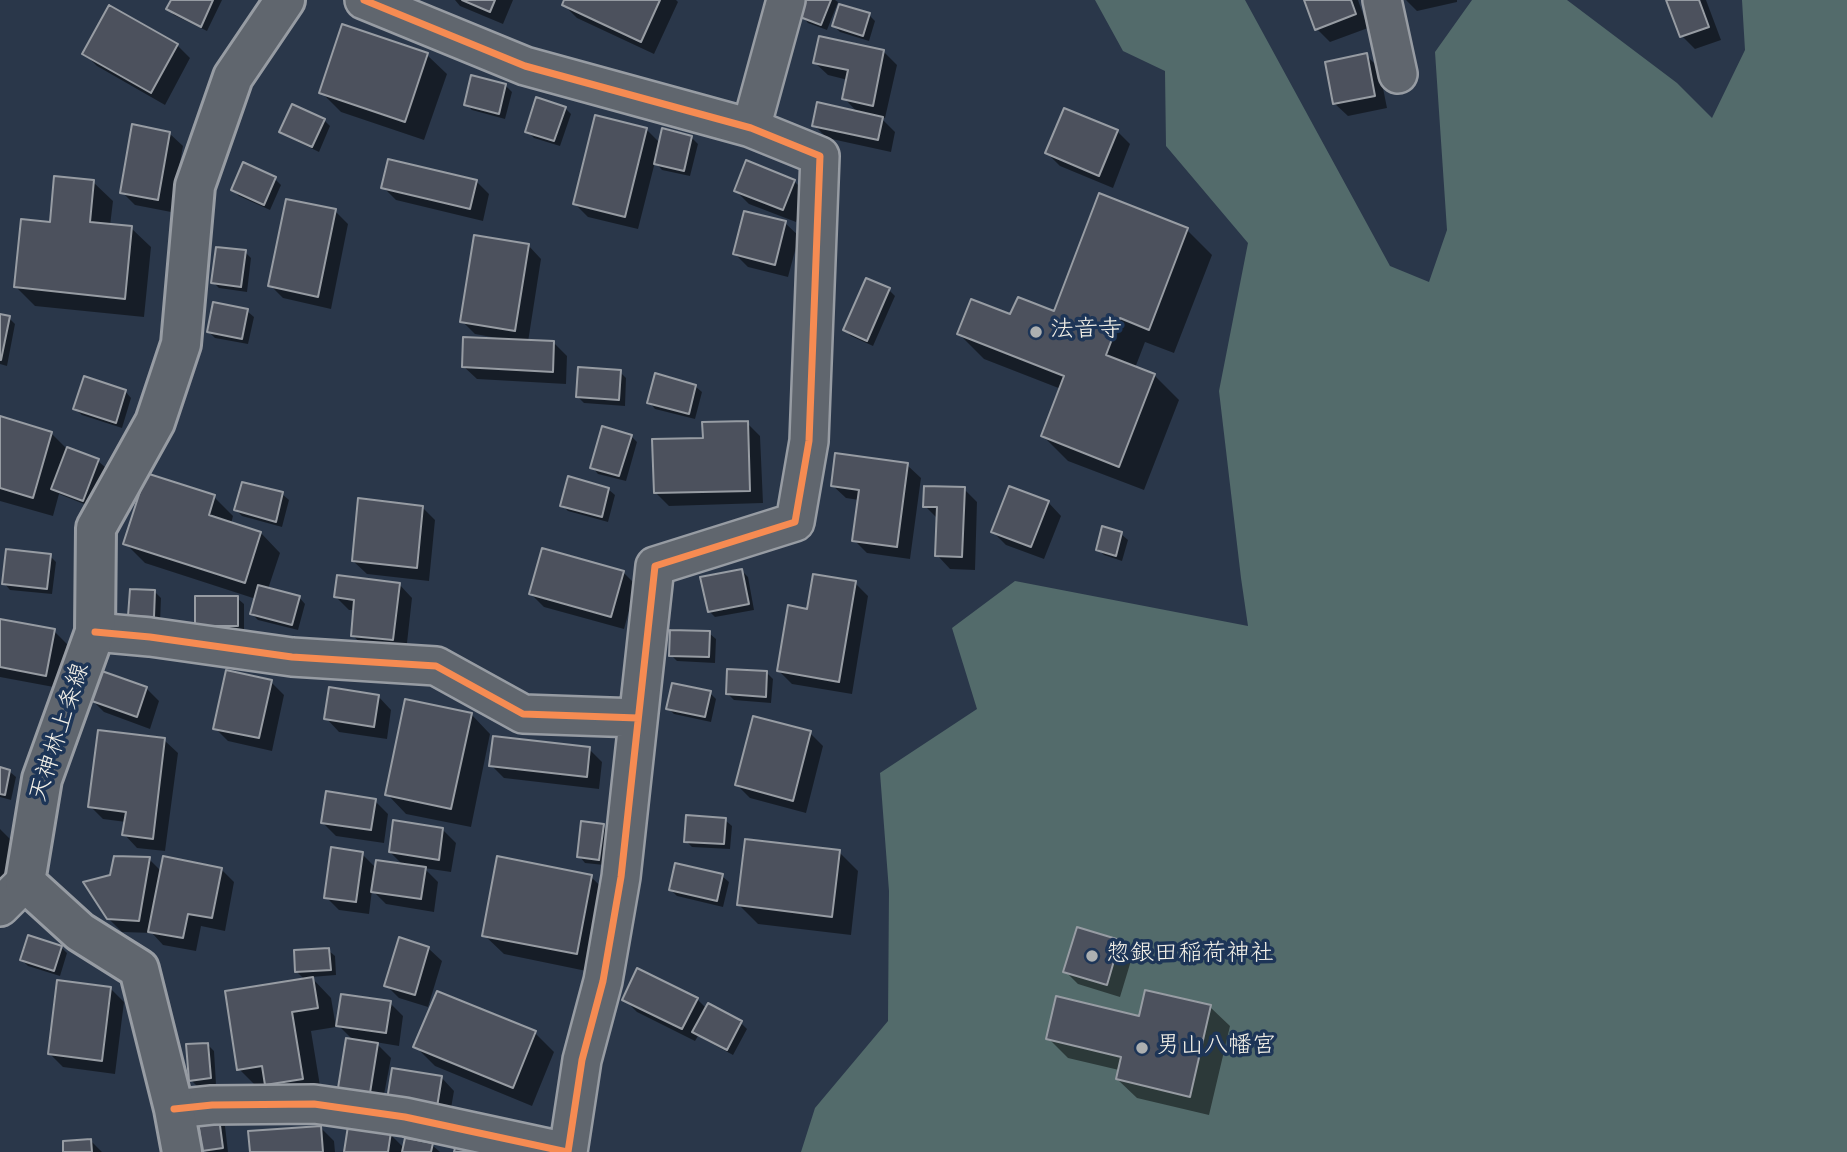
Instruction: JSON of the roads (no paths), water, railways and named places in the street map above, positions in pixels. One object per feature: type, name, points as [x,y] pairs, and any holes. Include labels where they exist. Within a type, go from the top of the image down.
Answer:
[{"type":"main road","name":"天神林上条線","points":[[182,1152],[139,969],[13,895],[42,779],[96,632],[96,528],[155,422],[181,344],[195,186],[233,77],[285,0]]},
{"type":"street","points":[[174,1109],[212,1105],[314,1104],[405,1117],[568,1152],[582,1060],[603,981],[621,877],[655,566],[795,522],[809,441],[820,156],[751,128],[525,66],[364,0]]},
{"type":"street","points":[[751,128],[786,0]]},
{"type":"street","points":[[1382,0],[1398,74]]},
{"type":"street","points":[[96,632],[292,657],[436,666],[523,714],[638,718]]},
{"type":"place","name":"法音寺","points":[[1036,332]]},
{"type":"place","name":"惣銀田稲荷神社","points":[[1092,956]]},
{"type":"place","name":"男山八幡宮","points":[[1142,1048]]}]
